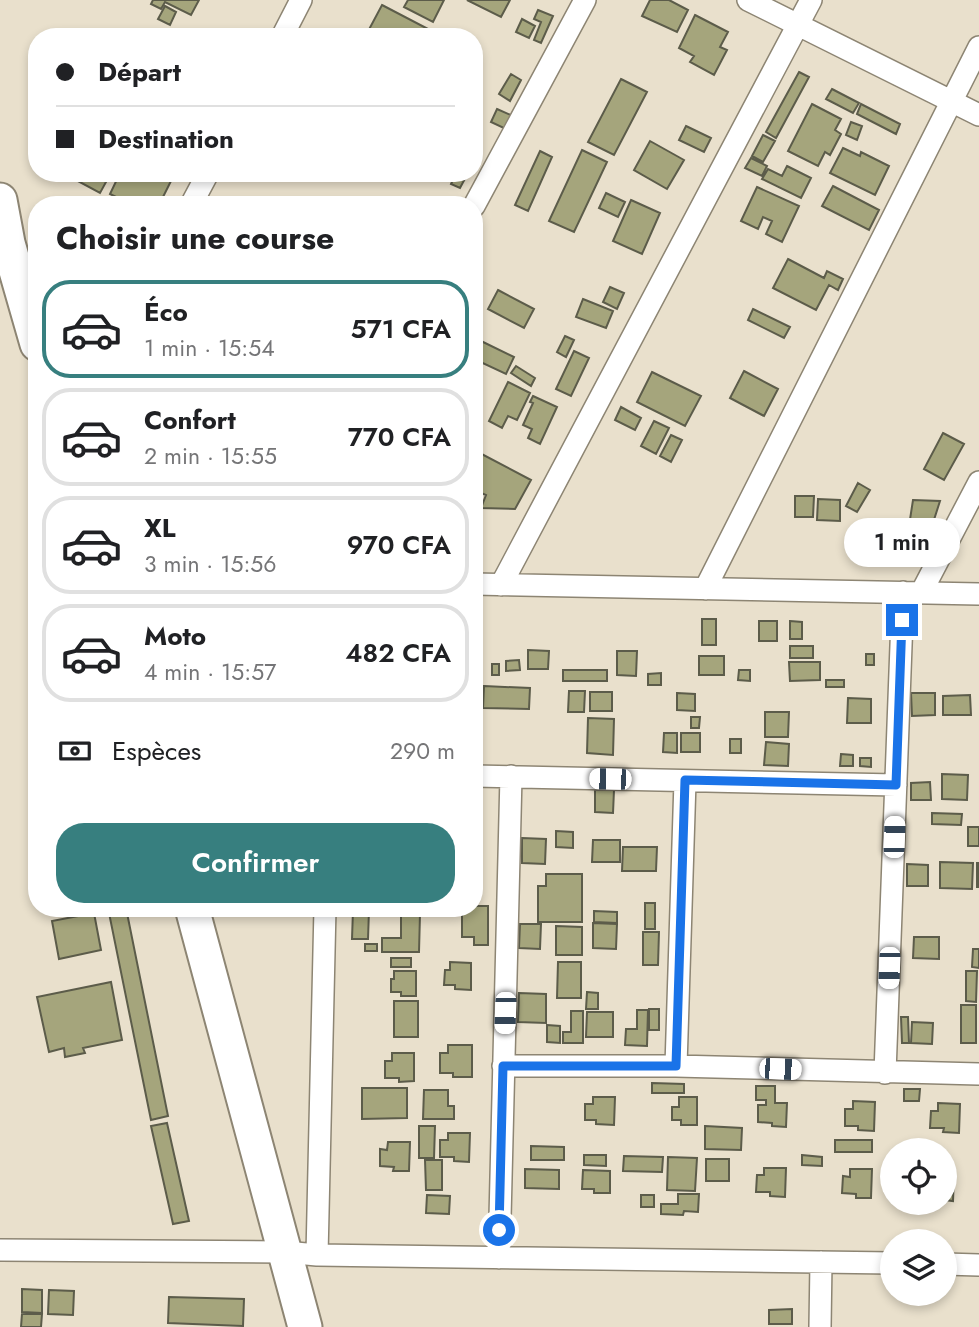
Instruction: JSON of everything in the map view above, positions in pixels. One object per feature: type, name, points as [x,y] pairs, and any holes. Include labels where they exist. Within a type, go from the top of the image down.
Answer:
[{"type":"main road","points":[[0,200],[8,243],[28,313]]},
{"type":"main road","points":[[195,917],[301,1254],[305,1327]]},
{"type":"street","points":[[287,28],[301,0]]},
{"type":"street","points":[[479,196],[585,0]]},
{"type":"street","points":[[748,0],[979,115]]},
{"type":"street","points":[[502,585],[811,0]]},
{"type":"street","points":[[705,589],[979,47]]},
{"type":"street","points":[[885,1073],[896,785],[912,593],[979,482]]},
{"type":"street","points":[[483,584],[979,594]]},
{"type":"street","points":[[483,776],[896,785]]},
{"type":"street","points":[[499,1258],[511,776]]},
{"type":"street","points":[[676,1066],[685,780]]},
{"type":"street","points":[[301,1254],[324,917]]},
{"type":"street","points":[[503,1066],[676,1066],[979,1074]]},
{"type":"street","points":[[0,1250],[880,1264]]},
{"type":"street","points":[[820,1327],[821,1262]]},
{"type":"street","points":[[957,1264],[979,1265]]},
{"type":"building","points":[[153,0],[199,0],[191,15],[165,2],[161,9],[151,4]]},
{"type":"building","points":[[408,0],[444,0],[433,22],[404,7]]},
{"type":"building","points":[[467,0],[510,0],[501,17]]},
{"type":"building","points":[[650,0],[669,0],[688,10],[677,32],[642,16]]},
{"type":"building","points":[[382,5],[426,28],[370,28]]},
{"type":"building","points":[[165,6],[176,12],[170,25],[158,19]]},
{"type":"building","points":[[538,10],[553,16],[541,43],[534,40],[541,22],[534,19]]},
{"type":"building","points":[[695,15],[728,32],[720,47],[727,50],[714,75],[690,62],[694,56],[679,48]]},
{"type":"building","points":[[522,19],[535,26],[529,38],[516,32]]},
{"type":"building","points":[[799,72],[809,77],[776,138],[766,132]]},
{"type":"building","points":[[511,74],[521,80],[510,101],[499,94]]},
{"type":"building","points":[[621,79],[647,92],[614,155],[588,142]]},
{"type":"building","points":[[832,89],[859,103],[853,113],[826,99]]},
{"type":"building","points":[[812,104],[841,119],[835,130],[841,134],[830,155],[825,152],[818,166],[788,151]]},
{"type":"building","points":[[861,104],[900,124],[896,134],[857,114]]},
{"type":"building","points":[[497,109],[515,117],[508,130],[491,122]]},
{"type":"building","points":[[851,122],[862,126],[857,140],[846,135]]},
{"type":"building","points":[[686,126],[711,138],[704,152],[679,140]]},
{"type":"building","points":[[763,135],[775,141],[763,162],[752,156]]},
{"type":"building","points":[[650,141],[684,160],[667,189],[634,170]]},
{"type":"building","points":[[843,148],[860,156],[861,152],[889,166],[875,195],[830,173]]},
{"type":"building","points":[[582,150],[607,162],[574,232],[549,221]]},
{"type":"building","points":[[540,151],[552,157],[528,211],[515,205]]},
{"type":"building","points":[[751,158],[767,166],[762,176],[745,168]]},
{"type":"building","points":[[787,166],[811,178],[801,198],[762,179],[768,169],[782,176]]},
{"type":"building","points":[[80,182],[106,182],[100,193]]},
{"type":"building","points":[[116,182],[170,182],[164,196],[110,194]]},
{"type":"building","points":[[452,182],[463,182],[460,188],[451,184]]},
{"type":"building","points":[[833,186],[879,210],[869,230],[822,206]]},
{"type":"building","points":[[757,187],[799,206],[782,242],[766,234],[772,221],[763,217],[758,229],[741,221]]},
{"type":"building","points":[[606,193],[625,202],[618,217],[599,208]]},
{"type":"building","points":[[631,200],[660,213],[642,254],[613,241]]},
{"type":"building","points":[[788,259],[824,278],[827,271],[843,279],[838,290],[829,285],[816,310],[773,288]]},
{"type":"building","points":[[610,287],[624,293],[617,309],[603,302]]},
{"type":"building","points":[[498,290],[534,309],[524,328],[488,309]]},
{"type":"building","points":[[583,299],[613,311],[606,328],[576,317]]},
{"type":"building","points":[[753,309],[790,327],[784,338],[748,320]]},
{"type":"building","points":[[565,336],[574,340],[566,357],[557,352]]},
{"type":"building","points":[[483,342],[514,357],[506,374],[483,363]]},
{"type":"building","points":[[574,351],[589,358],[571,396],[556,389]]},
{"type":"building","points":[[516,366],[535,378],[531,386],[511,373]]},
{"type":"building","points":[[744,371],[778,389],[764,416],[730,398]]},
{"type":"building","points":[[652,372],[701,396],[685,426],[637,402]]},
{"type":"building","points":[[508,382],[530,393],[517,420],[508,416],[502,428],[489,421]]},
{"type":"building","points":[[533,396],[557,407],[540,444],[528,438],[532,429],[523,425],[533,403],[530,402]]},
{"type":"building","points":[[621,407],[641,418],[635,430],[615,420]]},
{"type":"building","points":[[654,421],[669,428],[656,454],[641,446]]},
{"type":"building","points":[[943,433],[964,444],[944,480],[924,469]]},
{"type":"building","points":[[671,435],[682,440],[671,462],[660,456]]},
{"type":"building","points":[[483,455],[531,480],[515,509],[483,508],[486,495],[483,494]]},
{"type":"building","points":[[858,483],[870,490],[857,512],[846,506]]},
{"type":"building","points":[[795,496],[814,496],[813,517],[795,517]]},
{"type":"building","points":[[818,499],[840,500],[840,521],[817,520]]},
{"type":"building","points":[[913,500],[940,501],[932,526],[909,526]]},
{"type":"building","points":[[702,619],[716,619],[716,645],[702,645]]},
{"type":"building","points":[[759,621],[777,621],[777,641],[759,641]]},
{"type":"building","points":[[790,621],[802,622],[802,639],[790,639]]},
{"type":"building","points":[[790,646],[813,646],[813,658],[790,658]]},
{"type":"building","points":[[528,650],[549,651],[548,669],[528,669]]},
{"type":"building","points":[[617,651],[637,651],[636,676],[617,675]]},
{"type":"building","points":[[866,654],[874,654],[874,665],[866,665]]},
{"type":"building","points":[[699,656],[724,656],[724,675],[699,675]]},
{"type":"building","points":[[519,660],[520,670],[506,671],[506,661]]},
{"type":"building","points":[[789,662],[820,662],[820,680],[790,681]]},
{"type":"building","points":[[492,664],[499,664],[499,675],[492,675]]},
{"type":"building","points":[[563,670],[607,670],[607,681],[563,681]]},
{"type":"building","points":[[739,670],[750,670],[750,681],[738,680]]},
{"type":"building","points":[[661,673],[661,685],[648,685],[648,674]]},
{"type":"building","points":[[826,680],[844,680],[844,687],[826,687]]},
{"type":"building","points":[[484,686],[530,688],[529,709],[483,708]]},
{"type":"building","points":[[569,691],[585,691],[584,712],[568,712]]},
{"type":"building","points":[[590,692],[612,692],[612,711],[590,711]]},
{"type":"building","points":[[677,693],[695,694],[695,711],[677,710]]},
{"type":"building","points":[[911,693],[935,693],[935,715],[912,716]]},
{"type":"building","points":[[970,695],[971,715],[943,715],[943,696]]},
{"type":"building","points":[[848,698],[871,699],[871,723],[847,723]]},
{"type":"building","points":[[765,712],[789,712],[788,737],[765,737]]},
{"type":"building","points":[[691,717],[700,717],[699,728],[691,728]]},
{"type":"building","points":[[588,718],[614,719],[613,755],[587,753]]},
{"type":"building","points":[[664,733],[677,733],[677,753],[663,752]]},
{"type":"building","points":[[681,733],[700,733],[700,752],[681,752]]},
{"type":"building","points":[[730,739],[741,739],[741,753],[730,753]]},
{"type":"building","points":[[766,742],[789,744],[788,766],[764,765]]},
{"type":"building","points":[[841,754],[853,755],[853,766],[840,766]]},
{"type":"building","points":[[860,758],[871,758],[871,767],[860,766]]},
{"type":"building","points":[[942,774],[968,775],[967,800],[942,799]]},
{"type":"building","points":[[930,782],[931,800],[911,800],[911,783]]},
{"type":"building","points":[[595,790],[614,790],[613,813],[595,812]]},
{"type":"building","points":[[932,813],[962,814],[961,825],[932,824]]},
{"type":"building","points":[[968,827],[979,827],[979,846],[968,846]]},
{"type":"building","points":[[556,831],[573,832],[573,848],[556,847]]},
{"type":"building","points":[[522,838],[546,839],[545,864],[522,863]]},
{"type":"building","points":[[593,840],[620,840],[620,862],[592,862]]},
{"type":"building","points":[[623,847],[657,847],[656,871],[622,871]]},
{"type":"building","points":[[940,862],[973,863],[972,889],[940,888]]},
{"type":"building","points":[[979,863],[979,887],[977,887]]},
{"type":"building","points":[[907,864],[928,865],[928,886],[907,886]]},
{"type":"building","points":[[546,874],[582,874],[582,922],[538,922],[538,886],[546,886]]},
{"type":"building","points":[[645,903],[655,903],[655,929],[645,929]]},
{"type":"building","points":[[483,906],[488,906],[488,945],[474,945],[474,937],[462,937],[462,917],[483,917]]},
{"type":"building","points":[[594,911],[617,912],[617,923],[594,922]]},
{"type":"building","points":[[95,917],[101,950],[59,959],[52,921]]},
{"type":"building","points":[[110,917],[128,917],[168,1116],[151,1120]]},
{"type":"building","points":[[353,917],[369,917],[368,939],[352,939]]},
{"type":"building","points":[[401,917],[420,917],[419,952],[382,952],[382,938],[401,938]]},
{"type":"building","points":[[593,923],[617,924],[616,949],[593,948]]},
{"type":"building","points":[[520,924],[541,924],[540,949],[519,948]]},
{"type":"building","points":[[556,926],[582,927],[582,955],[556,955]]},
{"type":"building","points":[[643,932],[659,932],[658,965],[643,965]]},
{"type":"building","points":[[914,937],[939,937],[939,959],[913,958]]},
{"type":"building","points":[[365,944],[377,944],[377,951],[365,951]]},
{"type":"building","points":[[973,949],[979,949],[979,968],[972,967]]},
{"type":"building","points":[[391,958],[411,958],[411,967],[391,967]]},
{"type":"building","points":[[450,962],[471,963],[471,990],[444,985],[445,970],[450,970]]},
{"type":"building","points":[[558,962],[581,962],[581,998],[557,998]]},
{"type":"building","points":[[394,971],[416,971],[416,996],[401,996],[401,992],[391,992]]},
{"type":"building","points":[[966,971],[977,971],[976,1002],[966,1001]]},
{"type":"building","points":[[111,982],[122,1040],[83,1048],[85,1053],[65,1057],[64,1048],[49,1052],[37,997]]},
{"type":"building","points":[[587,992],[598,993],[598,1009],[586,1009]]},
{"type":"building","points":[[519,993],[546,994],[546,1023],[518,1022]]},
{"type":"building","points":[[394,1001],[418,1001],[418,1037],[394,1037]]},
{"type":"building","points":[[961,1005],[976,1005],[976,1043],[961,1043]]},
{"type":"building","points":[[649,1009],[659,1009],[659,1030],[649,1030]]},
{"type":"building","points":[[637,1010],[648,1010],[647,1046],[625,1045],[626,1029],[637,1029]]},
{"type":"building","points":[[571,1011],[583,1011],[583,1043],[563,1043],[563,1032],[571,1032]]},
{"type":"building","points":[[587,1012],[613,1012],[613,1037],[586,1037]]},
{"type":"building","points":[[901,1017],[908,1017],[909,1043],[902,1043]]},
{"type":"building","points":[[912,1022],[933,1023],[932,1044],[911,1043]]},
{"type":"building","points":[[547,1025],[560,1026],[560,1043],[547,1042]]},
{"type":"building","points":[[448,1045],[472,1045],[472,1077],[453,1077],[453,1073],[440,1073],[440,1053],[448,1053]]},
{"type":"building","points":[[392,1053],[414,1053],[414,1081],[399,1082],[399,1078],[385,1078],[385,1061],[392,1061]]},
{"type":"building","points":[[652,1083],[684,1084],[684,1093],[652,1093]]},
{"type":"building","points":[[756,1086],[775,1086],[775,1103],[787,1103],[786,1127],[758,1122],[758,1105],[766,1105],[766,1100],[756,1100]]},
{"type":"building","points":[[362,1088],[407,1088],[407,1118],[362,1119]]},
{"type":"building","points":[[904,1089],[920,1089],[919,1101],[904,1101]]},
{"type":"building","points":[[424,1090],[448,1090],[448,1106],[454,1106],[454,1119],[423,1119]]},
{"type":"building","points":[[593,1097],[615,1097],[614,1125],[585,1120],[585,1104],[593,1104]]},
{"type":"building","points":[[679,1097],[697,1097],[697,1125],[681,1125],[681,1120],[672,1120],[672,1107],[679,1107]]},
{"type":"building","points":[[853,1101],[875,1102],[874,1131],[858,1130],[858,1126],[845,1126],[845,1109],[853,1109]]},
{"type":"building","points":[[938,1103],[960,1104],[959,1133],[943,1132],[944,1128],[930,1128],[931,1111],[938,1111]]},
{"type":"building","points":[[167,1123],[189,1221],[173,1224],[151,1126]]},
{"type":"building","points":[[419,1126],[435,1126],[434,1158],[419,1158]]},
{"type":"building","points":[[705,1126],[742,1128],[741,1150],[705,1149]]},
{"type":"building","points":[[448,1133],[470,1133],[469,1162],[454,1161],[454,1157],[440,1157],[440,1140],[448,1140]]},
{"type":"building","points":[[835,1140],[872,1140],[872,1152],[835,1152]]},
{"type":"building","points":[[388,1142],[410,1142],[409,1171],[393,1171],[394,1167],[380,1166],[380,1149],[387,1150]]},
{"type":"building","points":[[531,1146],[564,1147],[564,1160],[531,1160]]},
{"type":"building","points":[[584,1155],[606,1155],[606,1166],[584,1165]]},
{"type":"building","points":[[802,1155],[822,1157],[822,1166],[802,1165]]},
{"type":"building","points":[[624,1156],[663,1157],[662,1172],[623,1171]]},
{"type":"building","points":[[668,1157],[697,1158],[695,1191],[667,1190]]},
{"type":"building","points":[[706,1159],[729,1159],[729,1181],[706,1181]]},
{"type":"building","points":[[425,1160],[442,1160],[442,1190],[426,1190]]},
{"type":"building","points":[[764,1168],[786,1168],[785,1197],[770,1196],[770,1192],[756,1192],[757,1175],[764,1175]]},
{"type":"building","points":[[525,1169],[559,1170],[559,1189],[525,1188]]},
{"type":"building","points":[[850,1169],[872,1169],[871,1198],[856,1198],[856,1194],[842,1193],[843,1176],[850,1177]]},
{"type":"building","points":[[583,1170],[610,1171],[610,1193],[594,1193],[594,1189],[582,1189]]},
{"type":"building","points":[[678,1194],[699,1194],[698,1212],[684,1211],[683,1215],[661,1214],[661,1204],[678,1204]]},
{"type":"building","points":[[427,1195],[450,1196],[449,1214],[426,1213]]},
{"type":"building","points":[[641,1195],[654,1195],[654,1207],[641,1207]]},
{"type":"building","points":[[22,1289],[42,1290],[42,1313],[22,1312]]},
{"type":"building","points":[[49,1290],[74,1291],[73,1315],[48,1314]]},
{"type":"building","points":[[169,1297],[244,1299],[243,1326],[168,1323]]},
{"type":"building","points":[[792,1309],[792,1324],[769,1324],[769,1310]]},
{"type":"building","points":[[22,1314],[42,1314],[41,1327],[21,1327]]},
{"type":"route","points":[[499,1230],[503,1066],[676,1066],[685,780],[896,785],[902,620]]}]
